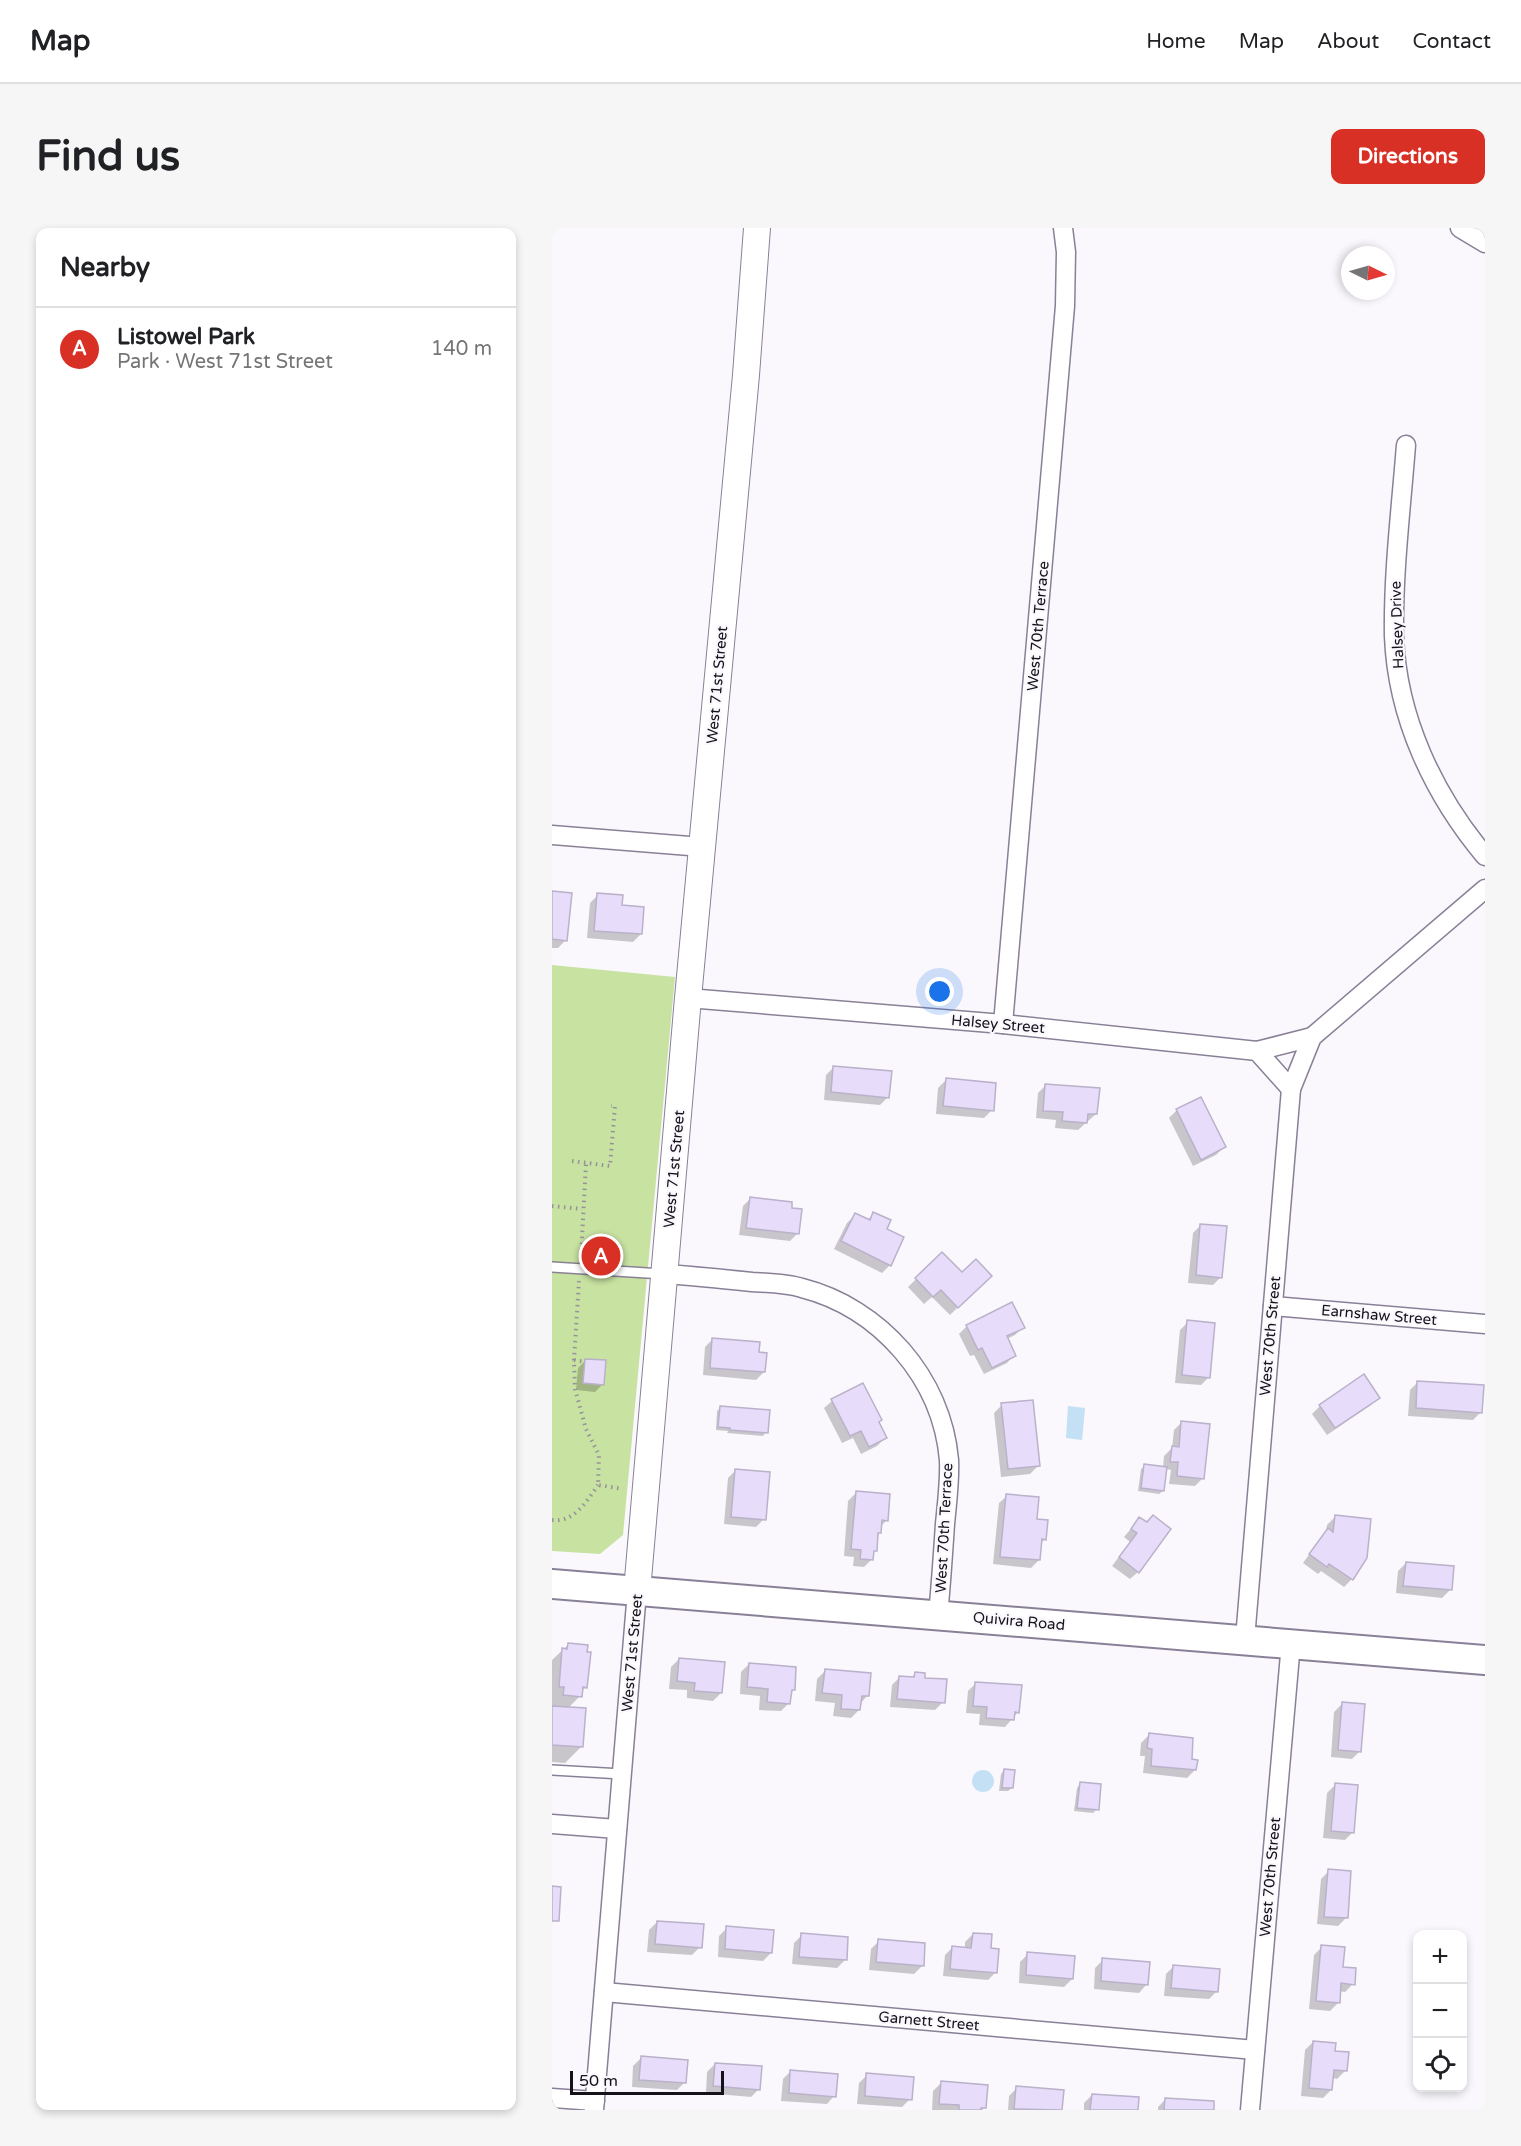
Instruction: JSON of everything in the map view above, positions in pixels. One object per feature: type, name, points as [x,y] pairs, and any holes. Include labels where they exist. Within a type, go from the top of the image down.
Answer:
[{"type":"main road","name":"Quivira Road","points":[[552,1584],[1485,1660]]},
{"type":"street","name":"West 71st Street","points":[[594,2106],[688,998],[746,375],[757,228]]},
{"type":"street","name":"West 70th Terrace","points":[[1003,1024],[1065,306],[1066,252],[1063,228]]},
{"type":"street","points":[[1460,228],[1485,243]]},
{"type":"street","name":"Halsey Drive","points":[[1406,445],[1395,584],[1394,638],[1399,677],[1407,714],[1424,760],[1464,831],[1485,856]]},
{"type":"street","points":[[552,835],[702,847]]},
{"type":"street","name":"West 70th Street","points":[[1257,1051],[1312,1037],[1485,888]]},
{"type":"street","name":"Halsey Street","points":[[688,998],[1003,1024],[1257,1051]]},
{"type":"street","name":"West 70th Street","points":[[1245,1639],[1291,1089],[1312,1037]]},
{"type":"street","points":[[1257,1051],[1291,1089]]},
{"type":"street","name":"West 70th Terrace","points":[[665,1274],[800,1287],[831,1297],[865,1316],[895,1341],[921,1376],[935,1402],[942,1423],[949,1460],[938,1615]]},
{"type":"street","name":"Earnshaw Street","points":[[1273,1306],[1485,1324]]},
{"type":"street","name":"West 70th Street","points":[[1250,2110],[1291,1643]]},
{"type":"street","points":[[552,1824],[617,1829]]},
{"type":"street","name":"Garnett Street","points":[[603,1992],[1255,2050]]},
{"type":"street","points":[[552,2098],[594,2106]]},
{"type":"lane","points":[[552,1267],[665,1274]]},
{"type":"lane","points":[[552,1770],[622,1774]]},
{"type":"path","points":[[572,1161],[610,1166],[615,1106],[611,1106]]},
{"type":"path","points":[[552,1206],[582,1209]]},
{"type":"path","points":[[552,1520],[561,1521],[584,1507],[598,1485],[599,1455],[586,1429],[575,1389],[574,1360],[585,1362]]},
{"type":"path","points":[[598,1485],[623,1489]]},
{"type":"green space","points":[[552,965],[675,977],[623,1535],[600,1554],[552,1551]]},
{"type":"water","points":[[1068,1406],[1085,1408],[1082,1440],[1066,1438]]},
{"type":"water","points":[[983,1770],[991,1773],[994,1781],[991,1789],[983,1792],[975,1789],[972,1781],[975,1773]]},
{"type":"building","points":[[552,891],[572,893],[567,941],[552,939]]},
{"type":"building","points":[[597,893],[623,895],[622,905],[644,907],[642,934],[594,931]]},
{"type":"building","points":[[833,1066],[892,1071],[889,1098],[831,1092]]},
{"type":"building","points":[[946,1078],[996,1083],[994,1111],[943,1106]]},
{"type":"building","points":[[1045,1084],[1100,1088],[1097,1114],[1088,1114],[1087,1123],[1062,1121],[1063,1112],[1043,1111]]},
{"type":"building","points":[[1201,1097],[1226,1147],[1201,1160],[1176,1109]]},
{"type":"building","points":[[750,1197],[792,1202],[792,1208],[802,1209],[799,1234],[746,1228]]},
{"type":"building","points":[[873,1212],[891,1220],[887,1229],[904,1237],[891,1266],[841,1241],[855,1213],[870,1220]]},
{"type":"building","points":[[1200,1224],[1227,1226],[1222,1278],[1196,1275]]},
{"type":"building","points":[[942,1252],[962,1272],[976,1259],[992,1276],[958,1308],[941,1290],[933,1297],[915,1278]]},
{"type":"building","points":[[1012,1302],[1025,1328],[1007,1336],[1016,1356],[992,1368],[982,1348],[978,1350],[966,1325]]},
{"type":"building","points":[[1187,1320],[1215,1323],[1210,1378],[1182,1375]]},
{"type":"building","points":[[712,1338],[760,1342],[759,1352],[767,1353],[765,1372],[710,1368]]},
{"type":"building","points":[[585,1359],[606,1360],[604,1385],[583,1383]]},
{"type":"building","points":[[1364,1374],[1380,1398],[1335,1428],[1319,1405]]},
{"type":"building","points":[[1417,1381],[1484,1385],[1482,1413],[1416,1408]]},
{"type":"building","points":[[863,1383],[882,1420],[879,1422],[887,1438],[869,1447],[861,1431],[850,1436],[831,1399]]},
{"type":"building","points":[[1033,1400],[1040,1466],[1008,1469],[1001,1403]]},
{"type":"building","points":[[720,1406],[770,1410],[768,1433],[718,1427]]},
{"type":"building","points":[[1181,1421],[1210,1424],[1204,1479],[1177,1476],[1178,1462],[1170,1462],[1172,1446],[1179,1447]]},
{"type":"building","points":[[1144,1464],[1167,1467],[1164,1491],[1141,1488]]},
{"type":"building","points":[[735,1469],[770,1472],[766,1520],[731,1517]]},
{"type":"building","points":[[856,1491],[890,1494],[888,1521],[882,1520],[881,1533],[878,1533],[877,1551],[874,1551],[873,1560],[860,1559],[861,1550],[851,1549]]},
{"type":"building","points":[[1006,1494],[1039,1497],[1037,1519],[1048,1520],[1046,1540],[1042,1539],[1040,1560],[1000,1557]]},
{"type":"building","points":[[1153,1515],[1171,1529],[1139,1573],[1119,1557],[1137,1533],[1131,1529],[1139,1517],[1147,1522]]},
{"type":"building","points":[[1335,1515],[1371,1519],[1367,1558],[1353,1580],[1329,1564],[1327,1567],[1309,1554],[1328,1528],[1333,1532]]},
{"type":"building","points":[[1406,1562],[1454,1566],[1452,1590],[1403,1586]]},
{"type":"building","points":[[568,1643],[588,1645],[587,1652],[591,1652],[587,1688],[583,1687],[582,1697],[563,1695],[564,1687],[559,1687],[562,1648],[567,1649]]},
{"type":"building","points":[[679,1658],[725,1662],[722,1693],[694,1691],[695,1683],[677,1681]]},
{"type":"building","points":[[749,1663],[796,1667],[795,1690],[792,1690],[790,1704],[767,1702],[768,1689],[747,1687]]},
{"type":"building","points":[[825,1669],[871,1673],[869,1696],[862,1696],[860,1710],[841,1709],[842,1695],[822,1693]]},
{"type":"building","points":[[915,1672],[925,1673],[925,1678],[947,1679],[945,1703],[897,1699],[899,1676],[914,1677]]},
{"type":"building","points":[[975,1682],[1022,1685],[1019,1713],[1015,1712],[1014,1720],[986,1718],[987,1707],[973,1706]]},
{"type":"building","points":[[1342,1702],[1365,1704],[1361,1752],[1338,1750]]},
{"type":"building","points":[[552,1706],[586,1708],[583,1747],[552,1745]]},
{"type":"building","points":[[1149,1733],[1193,1738],[1192,1759],[1198,1760],[1196,1770],[1151,1766],[1152,1749],[1147,1748]]},
{"type":"building","points":[[1004,1769],[1015,1770],[1013,1788],[1002,1788]]},
{"type":"building","points":[[1080,1782],[1101,1784],[1099,1810],[1077,1808]]},
{"type":"building","points":[[1335,1783],[1358,1785],[1354,1833],[1331,1831]]},
{"type":"building","points":[[1328,1869],[1351,1871],[1348,1918],[1324,1917]]},
{"type":"building","points":[[552,1886],[561,1887],[559,1921],[552,1921]]},
{"type":"building","points":[[657,1921],[704,1924],[702,1948],[655,1944]]},
{"type":"building","points":[[726,1926],[774,1930],[772,1953],[725,1949]]},
{"type":"building","points":[[801,1933],[848,1937],[847,1960],[799,1957]]},
{"type":"building","points":[[973,1933],[992,1934],[991,1948],[999,1949],[997,1973],[950,1969],[952,1946],[971,1948]]},
{"type":"building","points":[[878,1939],[925,1943],[924,1966],[876,1962]]},
{"type":"building","points":[[1321,1945],[1345,1947],[1343,1967],[1356,1968],[1355,1985],[1341,1983],[1340,2003],[1316,2001]]},
{"type":"building","points":[[1027,1952],[1075,1956],[1073,1979],[1026,1975]]},
{"type":"building","points":[[1102,1958],[1150,1962],[1148,1985],[1101,1981]]},
{"type":"building","points":[[1173,1965],[1220,1969],[1218,1992],[1171,1988]]},
{"type":"building","points":[[1313,2041],[1336,2043],[1335,2051],[1349,2052],[1347,2071],[1334,2070],[1332,2090],[1309,2088]]},
{"type":"building","points":[[641,2056],[688,2060],[686,2083],[639,2080]]},
{"type":"building","points":[[715,2063],[762,2066],[760,2090],[713,2086]]},
{"type":"building","points":[[790,2070],[838,2074],[836,2097],[789,2093]]},
{"type":"building","points":[[866,2073],[914,2077],[912,2100],[865,2096]]},
{"type":"building","points":[[941,2081],[988,2085],[986,2108],[959,2110],[959,2105],[939,2104]]},
{"type":"building","points":[[1016,2086],[1064,2090],[1062,2110],[1014,2109]]},
{"type":"building","points":[[1092,2094],[1139,2097],[1138,2110],[1090,2110]]},
{"type":"building","points":[[1165,2098],[1214,2101],[1214,2110],[1164,2110]]},
{"type":"place","name":"Listowel Park","points":[[601,1256]]}]
